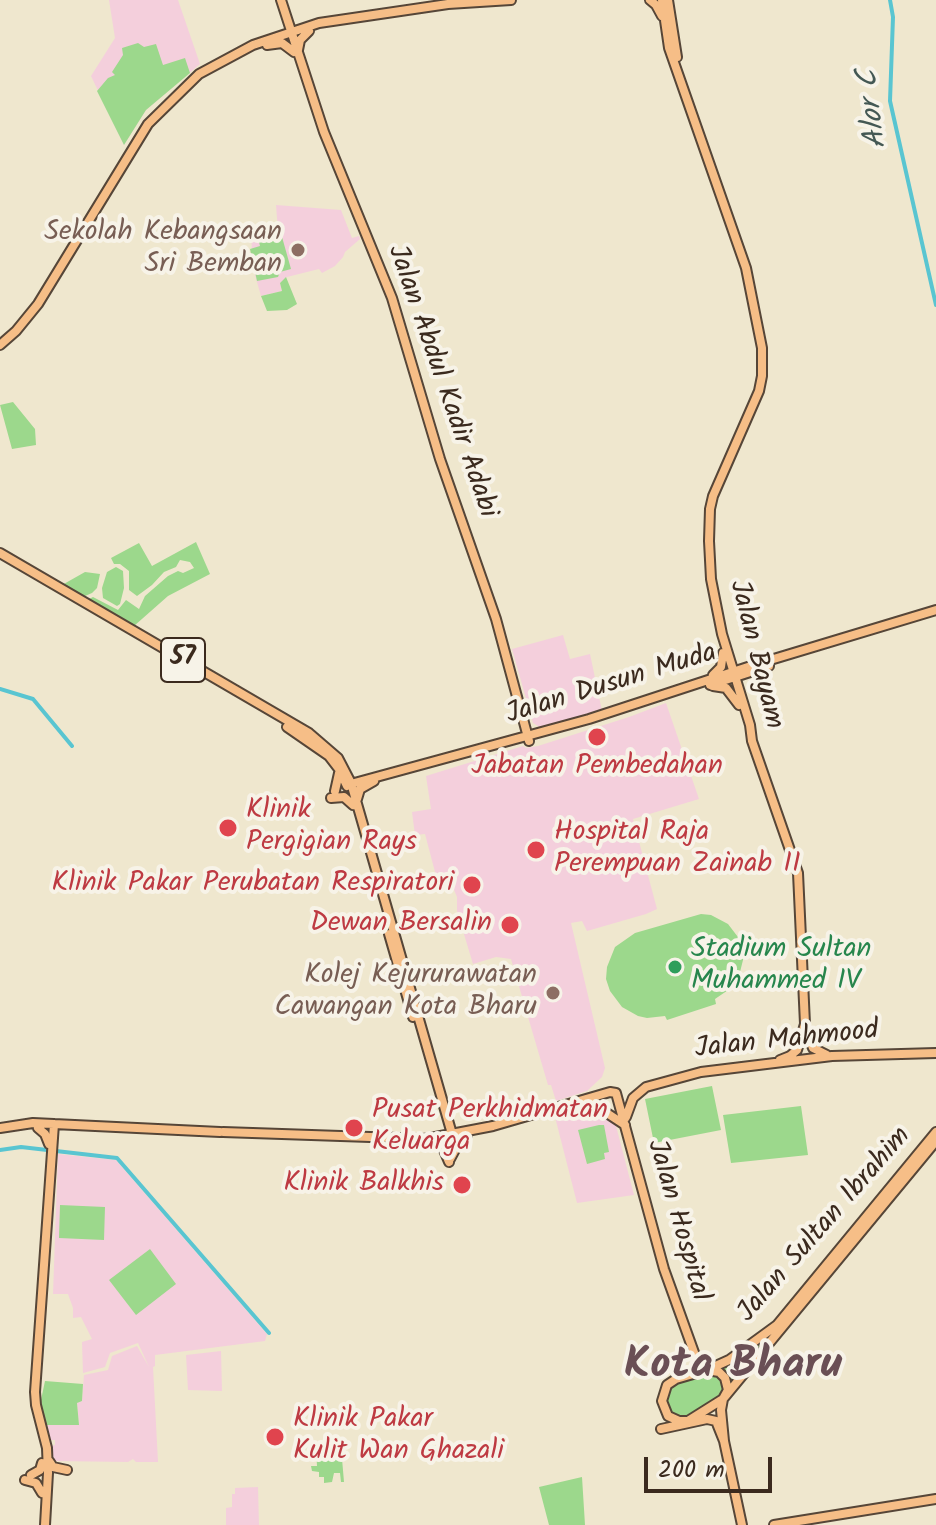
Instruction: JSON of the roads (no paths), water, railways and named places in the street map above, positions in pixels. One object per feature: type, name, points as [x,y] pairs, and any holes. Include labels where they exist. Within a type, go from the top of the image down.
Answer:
[{"type":"main road","name":"Jalan Abdul Kadir Adabi","points":[[278,0],[332,154],[392,298],[440,459],[479,564],[530,738]]},
{"type":"main road","points":[[0,345],[38,304],[155,115],[199,74],[243,51],[308,28],[448,4],[511,0]]},
{"type":"main road","points":[[650,0],[666,17]]},
{"type":"main road","points":[[662,0],[666,17]]},
{"type":"main road","points":[[666,17],[668,0]]},
{"type":"main road","points":[[666,17],[679,0]]},
{"type":"main road","points":[[266,43],[278,31],[283,13],[294,23],[308,28]]},
{"type":"main road","name":"Jalan Bayam","points":[[666,17],[680,73],[746,268],[762,328],[759,391],[710,509],[711,579],[714,622],[796,864],[805,1024]]},
{"type":"main road","points":[[266,43],[282,43],[296,51],[308,28]]},
{"type":"main road","name":"57","points":[[0,553],[318,738],[333,751],[349,787],[446,1113],[450,1137]]},
{"type":"main road","name":"57","points":[[0,560],[287,726],[341,766]]},
{"type":"main road","points":[[530,738],[936,610]]},
{"type":"main road","points":[[724,648],[738,663],[758,667]]},
{"type":"main road","points":[[703,684],[719,671],[724,648]]},
{"type":"main road","points":[[740,701],[744,683],[758,667]]},
{"type":"main road","points":[[703,684],[726,688],[740,701]]},
{"type":"main road","name":"Jalan Dusun Muda","points":[[369,780],[530,738],[703,684]]},
{"type":"main road","points":[[524,717],[535,730],[547,731]]},
{"type":"main road","points":[[508,742],[521,733],[524,717]]},
{"type":"main road","name":"Jalan Dusun Muda","points":[[349,787],[530,738]]},
{"type":"main road","points":[[341,766],[369,780],[358,791],[355,807],[344,797],[333,794],[341,766]]},
{"type":"main road","name":"57","points":[[355,807],[450,1137]]},
{"type":"main road","points":[[805,1024],[813,1048],[832,1056]]},
{"type":"main road","points":[[780,1060],[797,1050],[805,1024]]},
{"type":"main road","name":"Jalan Mahmood","points":[[659,1081],[780,1060],[936,1051]]},
{"type":"main road","name":"Jalan Hospital","points":[[625,1125],[633,1098],[659,1081]]},
{"type":"main road","points":[[450,1137],[612,1091],[618,1095],[620,1107]]},
{"type":"main road","points":[[1,1128],[23,1124],[427,1139],[467,1136],[609,1098],[620,1107]]},
{"type":"main road","points":[[590,1102],[625,1125]]},
{"type":"main road","name":"Jalan Hospital","points":[[620,1107],[664,1269],[696,1358],[707,1370]]},
{"type":"main road","points":[[446,1113],[461,1127],[477,1129]]},
{"type":"main road","points":[[42,1525],[45,1460],[36,1405],[52,1126]]},
{"type":"main road","points":[[1,1128],[93,1127]]},
{"type":"main road","points":[[38,1128],[51,1145]]},
{"type":"main road","points":[[51,1145],[67,1129]]},
{"type":"main road","name":"Jalan Sultan Ibrahim","points":[[707,1370],[735,1357],[783,1318],[936,1132]]},
{"type":"main road","points":[[427,1139],[443,1148],[450,1160],[458,1144],[467,1136]]},
{"type":"main road","name":"Jalan Sultan Ibrahim","points":[[723,1399],[936,1141]]},
{"type":"main road","points":[[722,1424],[728,1401],[751,1367]]},
{"type":"main road","points":[[723,1399],[688,1421],[673,1419],[665,1412],[662,1396],[671,1381],[707,1370],[719,1372],[725,1378],[728,1390],[721,1410],[722,1424],[742,1525]]},
{"type":"main road","points":[[661,1429],[710,1419],[718,1424],[724,1441]]},
{"type":"main road","points":[[45,1460],[53,1467],[67,1470]]},
{"type":"main road","points":[[44,1491],[28,1477],[40,1470],[45,1460]]},
{"type":"main road","points":[[44,1491],[45,1460]]},
{"type":"main road","points":[[44,1491],[57,1476]]},
{"type":"main road","points":[[774,1525],[936,1499]]},
{"type":"waterway","name":"Alor C","points":[[890,0],[893,17],[890,101],[936,305]]},
{"type":"waterway","points":[[0,689],[33,699],[72,746]]},
{"type":"waterway","points":[[0,1150],[21,1147],[117,1158],[269,1333]]},
{"type":"place","name":"Sekolah Kebangsaan Sri Bemban","points":[[298,250]]},
{"type":"place","name":"Jabatan Pembedahan","points":[[597,737]]},
{"type":"place","name":"Klinik Pergigian Rays","points":[[228,828]]},
{"type":"place","name":"Hospital Raja Perempuan Zainab II","points":[[536,850]]},
{"type":"place","name":"Klinik Pakar Perubatan Respiratori","points":[[472,885]]},
{"type":"place","name":"Dewan Bersalin","points":[[510,925]]},
{"type":"place","name":"Stadium Sultan Muhammed IV","points":[[675,967]]},
{"type":"place","name":"Kolej Kejururawatan Cawangan Kota Bharu","points":[[553,993]]},
{"type":"place","name":"Pusat Perkhidmatan Keluarga","points":[[354,1128]]},
{"type":"place","name":"Klinik Balkhis","points":[[462,1185]]},
{"type":"place","name":"Klinik Pakar Kulit Wan Ghazali","points":[[275,1437]]},
{"type":"district","name":"Kota Bharu","points":[[733,1370]]}]
